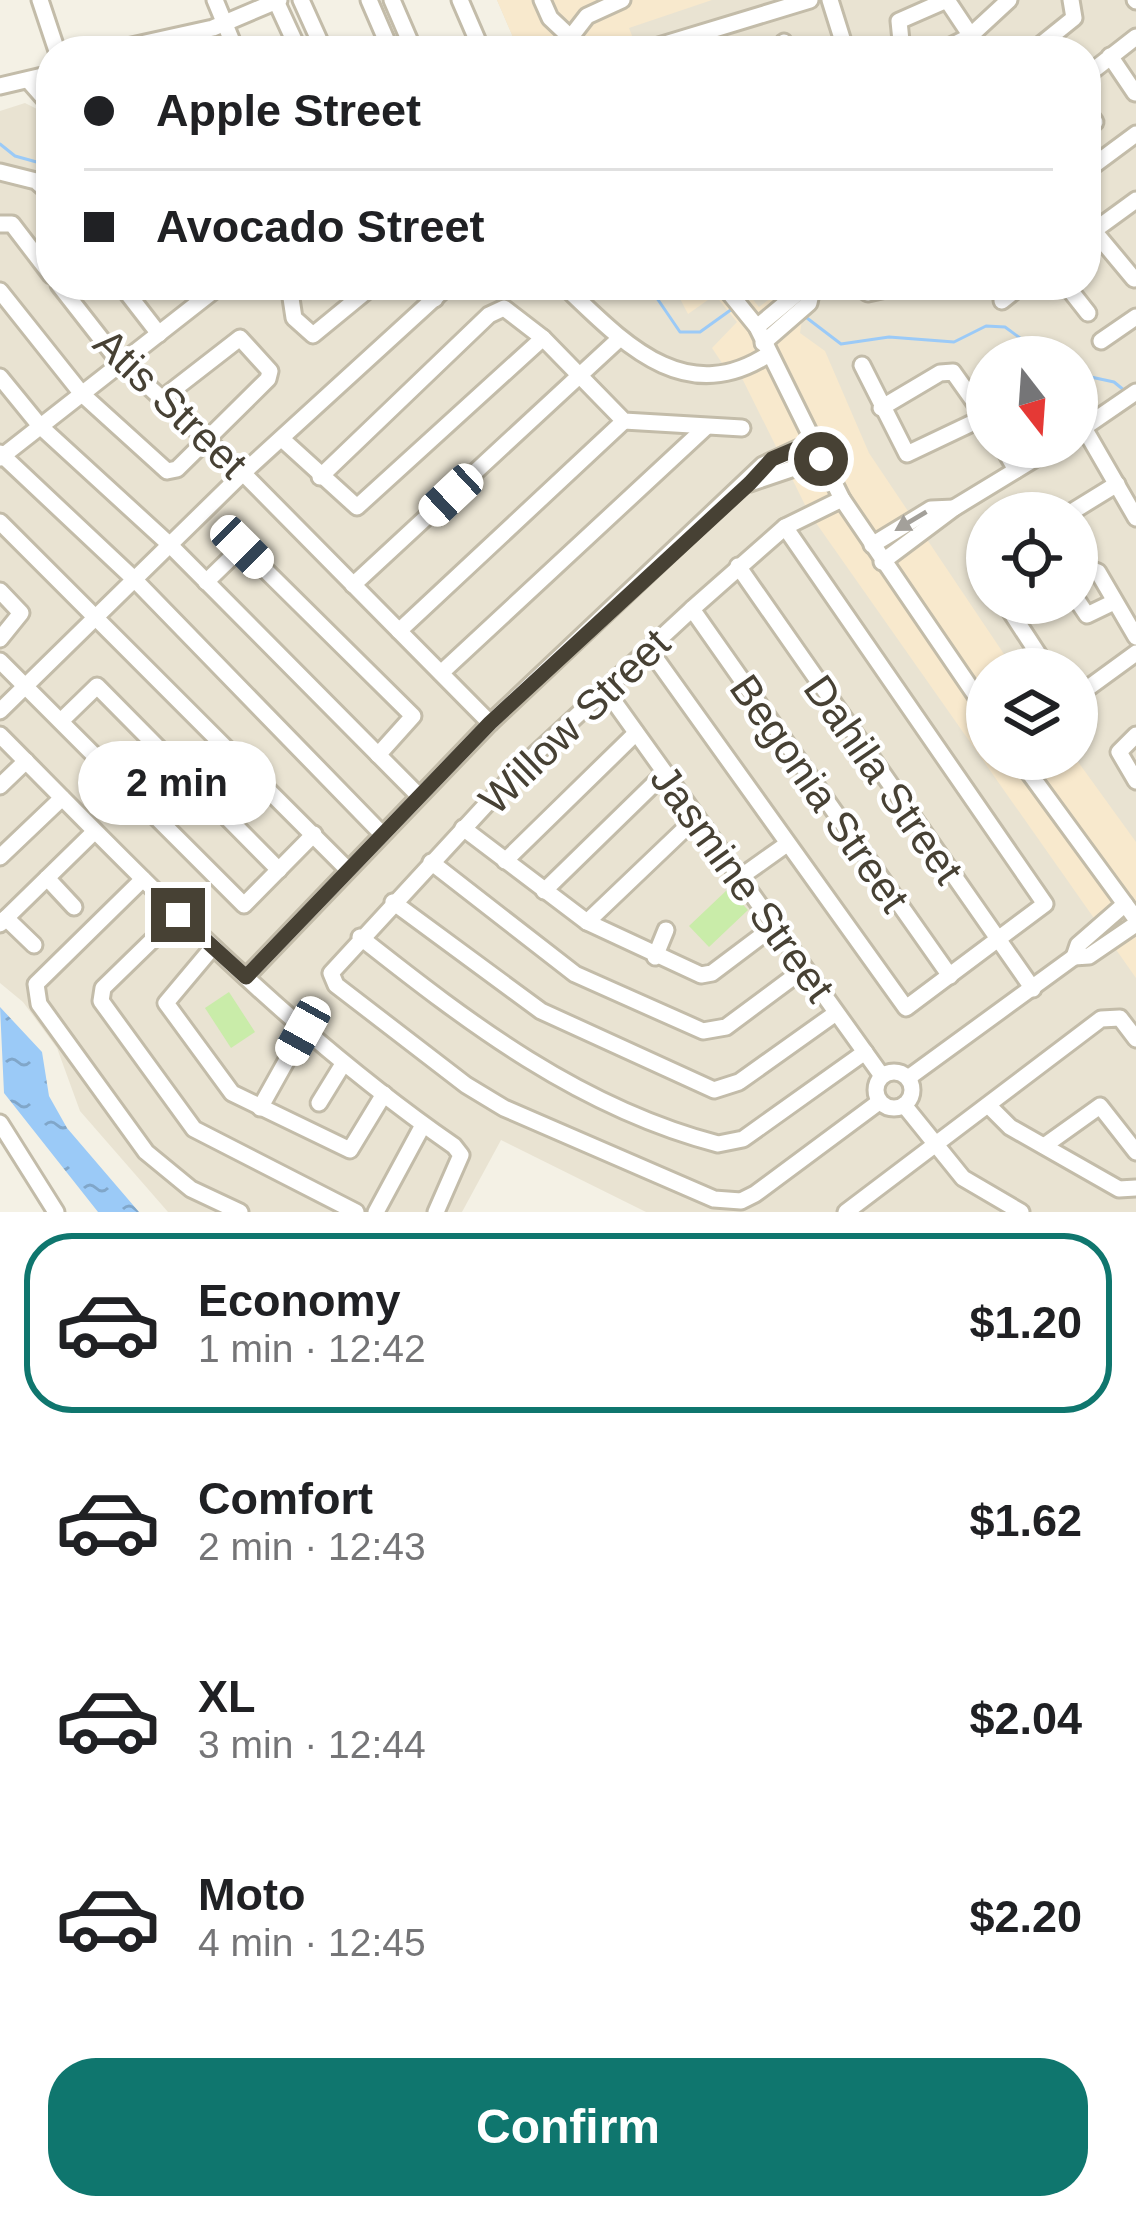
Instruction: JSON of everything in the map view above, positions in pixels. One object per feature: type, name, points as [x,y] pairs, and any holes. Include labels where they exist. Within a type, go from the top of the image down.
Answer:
[{"type":"street","points":[[40,0],[52,36]]},
{"type":"street","points":[[215,0],[229,36]]},
{"type":"street","points":[[302,0],[318,36]]},
{"type":"street","points":[[369,0],[385,36]]},
{"type":"street","points":[[392,0],[408,36]]},
{"type":"street","points":[[460,0],[476,36]]},
{"type":"street","points":[[542,0],[550,19],[568,36]]},
{"type":"street","points":[[574,0],[582,20]]},
{"type":"street","points":[[571,36],[600,4],[622,0]]},
{"type":"street","points":[[707,36],[810,0]]},
{"type":"street","points":[[830,0],[841,36]]},
{"type":"street","points":[[970,36],[1009,0]]},
{"type":"street","points":[[1052,36],[1074,18],[1071,0]]},
{"type":"street","points":[[182,36],[278,1],[293,36]]},
{"type":"street","points":[[900,36],[899,21],[943,1],[951,2],[968,36]]},
{"type":"street","points":[[1101,64],[1136,38]]},
{"type":"street","points":[[1110,56],[1135,92]]},
{"type":"street","points":[[0,86],[36,79]]},
{"type":"street","points":[[29,81],[36,89]]},
{"type":"street","points":[[1101,160],[1136,134]]},
{"type":"street","points":[[0,172],[36,182]]},
{"type":"street","points":[[1101,225],[1136,200]]},
{"type":"street","points":[[0,224],[12,224],[36,255]]},
{"type":"street","points":[[1101,244],[1134,279]]},
{"type":"street","points":[[0,291],[82,394],[172,471],[270,376],[249,344],[234,340],[164,397]]},
{"type":"street","name":"Atis Street","points":[[72,300],[124,361],[243,473],[490,723]]},
{"type":"street","points":[[133,300],[159,334]]},
{"type":"street","points":[[202,300],[1,456],[134,579],[382,834]]},
{"type":"street","points":[[292,300],[294,318],[313,335],[358,300]]},
{"type":"street","points":[[0,710],[243,473],[434,300]]},
{"type":"street","points":[[579,300],[619,339],[652,362],[716,374],[737,372],[760,335],[809,300]]},
{"type":"street","points":[[734,300],[760,335],[842,499],[966,682]]},
{"type":"street","points":[[1078,300],[1088,313]]},
{"type":"street","points":[[320,477],[497,309],[513,312],[543,338],[624,421],[742,428]]},
{"type":"street","points":[[1101,341],[1136,317]]},
{"type":"street","points":[[282,439],[350,507],[362,505],[543,338]]},
{"type":"street","points":[[353,585],[619,339]]},
{"type":"street","points":[[862,365],[901,448],[914,454],[966,427]]},
{"type":"street","points":[[881,408],[940,373],[953,372],[966,390]]},
{"type":"street","points":[[0,376],[40,426],[170,544],[419,796]]},
{"type":"street","points":[[1098,418],[1136,392]]},
{"type":"street","points":[[399,631],[624,421]]},
{"type":"street","points":[[441,673],[705,428]]},
{"type":"street","points":[[246,977],[490,723],[750,483],[763,465],[812,442]]},
{"type":"street","points":[[786,453],[793,470]]},
{"type":"street","points":[[1098,456],[1136,518]]},
{"type":"street","points":[[750,483],[821,459]]},
{"type":"street","points":[[882,562],[954,508],[1019,468]]},
{"type":"street","points":[[1098,496],[1117,484]]},
{"type":"street","name":"Willow Street","points":[[743,1206],[714,1199],[505,1108],[442,1068],[336,985],[331,973],[430,862],[605,689],[785,527],[842,499]]},
{"type":"street","points":[[872,545],[931,509],[954,508]]},
{"type":"street","points":[[0,522],[98,614],[349,870]]},
{"type":"street","points":[[650,649],[906,1008],[1045,904],[785,527]]},
{"type":"street","points":[[206,582],[242,547],[413,716],[378,755]]},
{"type":"street","name":"Dahila Street","points":[[738,566],[1033,989]]},
{"type":"street","points":[[1098,574],[1136,637]]},
{"type":"street","points":[[0,591],[21,613],[0,639]]},
{"type":"street","points":[[1098,610],[1114,602]]},
{"type":"street","name":"Begonia Street","points":[[692,609],[950,976]]},
{"type":"street","points":[[1098,681],[1136,653]]},
{"type":"street","points":[[0,661],[244,905],[314,834]]},
{"type":"street","points":[[62,720],[97,686],[279,870]]},
{"type":"street","name":"Jasmine Street","points":[[605,689],[882,1076]]},
{"type":"street","points":[[505,861],[636,733]]},
{"type":"street","points":[[0,735],[178,915],[303,1031],[461,1155],[436,1212]]},
{"type":"street","points":[[1136,735],[1121,745],[1120,759],[1136,782]]},
{"type":"street","points":[[0,786],[26,760]]},
{"type":"street","points":[[544,891],[664,773]]},
{"type":"street","points":[[908,1078],[1074,957],[1089,956],[1136,921],[1034,780]]},
{"type":"street","points":[[0,857],[62,798]]},
{"type":"street","points":[[587,922],[696,818]]},
{"type":"street","points":[[463,828],[587,922],[656,957],[706,975],[773,927]]},
{"type":"street","points":[[34,945],[3,921],[94,832]]},
{"type":"street","points":[[739,878],[787,844]]},
{"type":"street","points":[[430,862],[575,974],[703,1031],[726,1027],[804,968]]},
{"type":"street","points":[[47,878],[74,907]]},
{"type":"street","points":[[143,879],[36,984],[39,1004],[146,1152],[191,1189],[240,1212]]},
{"type":"street","points":[[393,902],[541,1011],[714,1090],[739,1082],[836,1013]]},
{"type":"street","points":[[1074,957],[1078,944],[1125,904]]},
{"type":"street","points":[[178,915],[99,994],[194,1129],[356,1212]]},
{"type":"street","points":[[1102,924],[1114,939]]},
{"type":"street","points":[[656,957],[666,930]]},
{"type":"street","points":[[360,937],[464,1020],[544,1073],[718,1144],[742,1139],[865,1052]]},
{"type":"street","points":[[213,947],[166,1003],[232,1094],[350,1150],[384,1094]]},
{"type":"street","points":[[857,1209],[1101,1019],[1114,1015],[1136,1040]]},
{"type":"street","points":[[260,1108],[303,1031]]},
{"type":"street","points":[[320,1103],[343,1064]]},
{"type":"street","points":[[893,1072],[908,1078],[912,1090],[904,1106],[888,1108],[879,1102],[876,1085],[882,1076],[893,1072]]},
{"type":"street","points":[[743,1206],[879,1102]]},
{"type":"street","points":[[904,1106],[963,1178],[1018,1211]]},
{"type":"street","points":[[989,1106],[1010,1127],[1119,1189],[1136,1188]]},
{"type":"street","points":[[1044,1146],[1095,1108],[1104,1109],[1136,1152]]},
{"type":"street","points":[[376,1212],[423,1125]]},
{"type":"street","points":[[1,1132],[56,1212]]},
{"type":"shaded area","points":[[497,0],[1136,0],[1136,1212],[646,1212],[501,1140],[462,1212],[168,1212],[80,1111],[57,1048],[23,1002],[0,983],[0,111],[25,103],[36,108],[36,300],[1101,300],[1101,36],[513,36]]},
{"type":"shaded area","points":[[497,0],[712,0],[629,28],[632,36],[513,36]]},
{"type":"shaded area","points":[[681,300],[708,300],[688,314]]},
{"type":"shaded area","points":[[719,300],[753,300],[759,307],[768,300],[786,300],[802,320],[800,333],[825,351],[869,453],[966,597],[966,624],[984,624],[1000,648],[966,648],[966,736],[809,513],[735,364],[724,366],[712,348],[737,322]]},
{"type":"shaded area","points":[[997,780],[1091,780],[1136,842],[1136,978]]},
{"type":"green space","points":[[728,889],[748,910],[709,947],[689,926]]},
{"type":"green space","points":[[229,992],[255,1032],[231,1048],[205,1008]]},
{"type":"water","points":[[0,1007],[42,1052],[49,1096],[67,1128],[139,1212],[98,1212],[4,1093]]},
{"type":"waterway","points":[[0,144],[15,156],[36,162]]},
{"type":"waterway","points":[[658,300],[680,332],[700,332],[732,309]]},
{"type":"waterway","points":[[803,315],[841,344],[889,337],[954,342],[966,336]]},
{"type":"waterway","points":[[966,336],[986,326],[1005,327],[1017,336]]},
{"type":"waterway","points":[[1098,379],[1125,391]]},
{"type":"route","points":[[178,915],[246,977],[490,723],[750,483],[763,465],[812,442],[821,459]]}]
